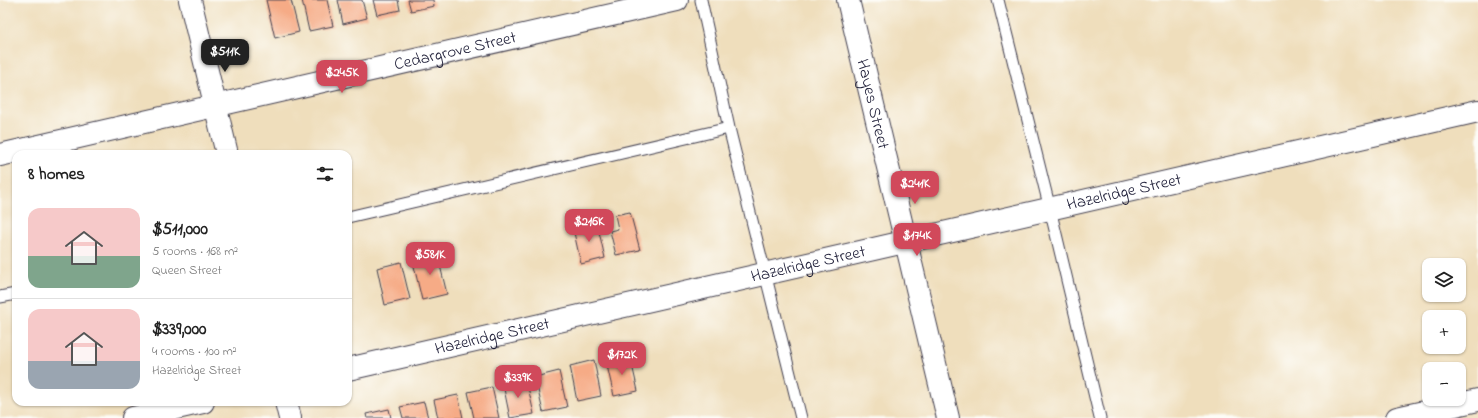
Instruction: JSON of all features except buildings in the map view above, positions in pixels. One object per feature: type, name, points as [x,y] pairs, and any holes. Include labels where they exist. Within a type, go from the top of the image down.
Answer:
[{"type":"street","points":[[190,0],[226,150]]},
{"type":"street","name":"Cedargrove Street","points":[[22,150],[677,0]]},
{"type":"street","name":"Hayes Street","points":[[848,0],[948,418]]},
{"type":"street","name":"Hazelridge Street","points":[[352,368],[1478,111]]},
{"type":"street","name":"Cedargrove Street","points":[[0,155],[12,152]]},
{"type":"street","points":[[1397,418],[1478,400]]},
{"type":"street","points":[[133,418],[186,406]]},
{"type":"street","points":[[287,406],[290,418]]},
{"type":"lane","points":[[701,0],[729,128],[801,418]]},
{"type":"lane","points":[[998,0],[1100,418]]},
{"type":"lane","points":[[352,217],[729,128]]},
{"type":"lane","points":[[0,297],[12,295]]}]
